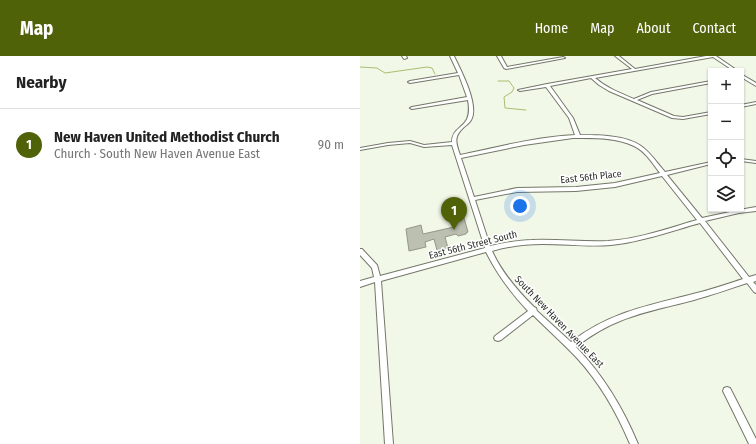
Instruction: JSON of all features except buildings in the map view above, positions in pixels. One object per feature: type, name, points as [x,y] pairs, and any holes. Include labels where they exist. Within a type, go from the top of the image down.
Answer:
[{"type":"street","points":[[360,149],[410,142],[424,146],[454,142],[456,132],[470,118],[470,98],[452,56]]},
{"type":"street","points":[[499,56],[506,68],[562,57]]},
{"type":"street","points":[[617,56],[624,59],[635,70]]},
{"type":"street","points":[[520,90],[713,56],[731,68]]},
{"type":"street","points":[[410,82],[460,74]]},
{"type":"street","points":[[592,77],[604,87],[673,117],[680,118],[708,113]]},
{"type":"street","points":[[744,77],[756,85]]},
{"type":"street","points":[[634,100],[651,93],[708,83]]},
{"type":"street","points":[[546,85],[571,118],[578,136]]},
{"type":"street","points":[[412,108],[470,98]]},
{"type":"street","points":[[744,105],[756,103]]},
{"type":"street","points":[[459,157],[546,140],[578,136],[617,140],[634,145],[648,155],[664,174],[756,290]]},
{"type":"street","name":"South New Haven Avenue East","points":[[454,142],[488,249],[500,273],[516,294],[534,310],[591,368],[618,408],[634,444]]},
{"type":"street","points":[[744,160],[756,162]]},
{"type":"street","name":"East 56th Place","points":[[472,199],[517,190],[595,188],[635,182],[708,163]]},
{"type":"street","name":"East 56th Street South","points":[[360,284],[488,249],[530,242],[582,244],[611,243],[634,239],[726,214],[756,209]]},
{"type":"street","points":[[360,251],[375,267],[378,279],[389,444]]},
{"type":"street","points":[[571,347],[596,328],[623,315],[714,291],[756,278]]},
{"type":"street","points":[[498,338],[534,310]]},
{"type":"street","points":[[727,391],[754,444]]},
{"type":"waterway","points":[[360,67],[377,68],[385,73],[427,67],[432,68],[435,74]]},
{"type":"waterway","points":[[498,81],[509,81],[514,88],[512,92],[504,97],[505,108],[526,110]]},
{"type":"place","name":"New Haven United Methodist Church","points":[[454,230]]}]
